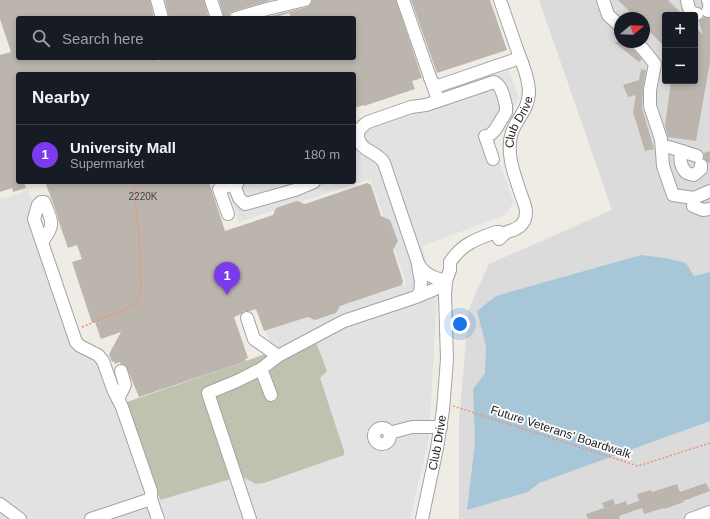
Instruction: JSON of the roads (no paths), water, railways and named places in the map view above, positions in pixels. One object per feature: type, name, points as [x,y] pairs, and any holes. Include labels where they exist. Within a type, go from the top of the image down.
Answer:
[{"type":"street","points":[[157,0],[161,16]]},
{"type":"street","points":[[211,0],[216,16]]},
{"type":"street","points":[[243,16],[305,0]]},
{"type":"street","points":[[404,0],[438,100]]},
{"type":"street","name":"Club Drive","points":[[422,519],[435,459],[445,386],[447,359],[444,296],[450,270],[450,262],[465,246],[475,240],[496,232],[504,234],[521,226],[526,216],[525,206],[511,162],[509,147],[512,133],[526,107],[528,99],[528,83],[500,0]]},
{"type":"street","points":[[603,0],[608,15],[614,20]]},
{"type":"street","points":[[687,0],[689,9],[695,15],[704,8]]},
{"type":"street","points":[[642,48],[655,64],[650,90],[650,106],[661,139],[663,166],[673,195],[694,198],[710,191]]},
{"type":"street","points":[[428,76],[434,84],[438,86],[520,58]]},
{"type":"street","points":[[416,297],[420,292],[421,282],[418,263],[384,163],[380,157],[356,141],[360,129],[368,122],[405,109],[426,105],[491,82],[497,82],[500,86],[506,106],[506,112],[495,130],[488,135],[493,159]]},
{"type":"street","points":[[662,149],[668,147],[682,151],[699,160],[701,169],[694,175],[686,172],[681,165],[680,155],[682,151]]},
{"type":"street","points":[[235,184],[238,198],[245,204],[295,190],[309,184]]},
{"type":"street","points":[[218,185],[228,214]]},
{"type":"street","points":[[694,198],[693,206],[703,210],[710,209]]},
{"type":"street","points":[[42,242],[76,342],[80,346],[98,355],[104,363],[113,389],[122,407],[148,481],[151,499],[158,519]]},
{"type":"street","points":[[418,263],[424,272],[446,283]]},
{"type":"street","points":[[250,519],[208,392],[237,381],[261,369],[278,356],[344,321],[416,297],[446,283]]},
{"type":"street","points":[[247,318],[254,339],[278,356]]},
{"type":"street","points":[[261,369],[271,394]]},
{"type":"street","points":[[118,399],[125,385],[121,370]]},
{"type":"street","points":[[389,433],[412,427],[440,427]]},
{"type":"street","points":[[91,519],[151,499]]},
{"type":"street","points":[[0,504],[20,519]]},
{"type":"street","points":[[691,519],[710,512]]},
{"type":"water","points":[[641,255],[666,258],[686,263],[694,276],[710,272],[710,421],[539,483],[528,492],[467,510],[475,442],[473,389],[485,373],[486,346],[477,311],[496,296]]},
{"type":"place","name":"University Mall","points":[[227,295]]}]
